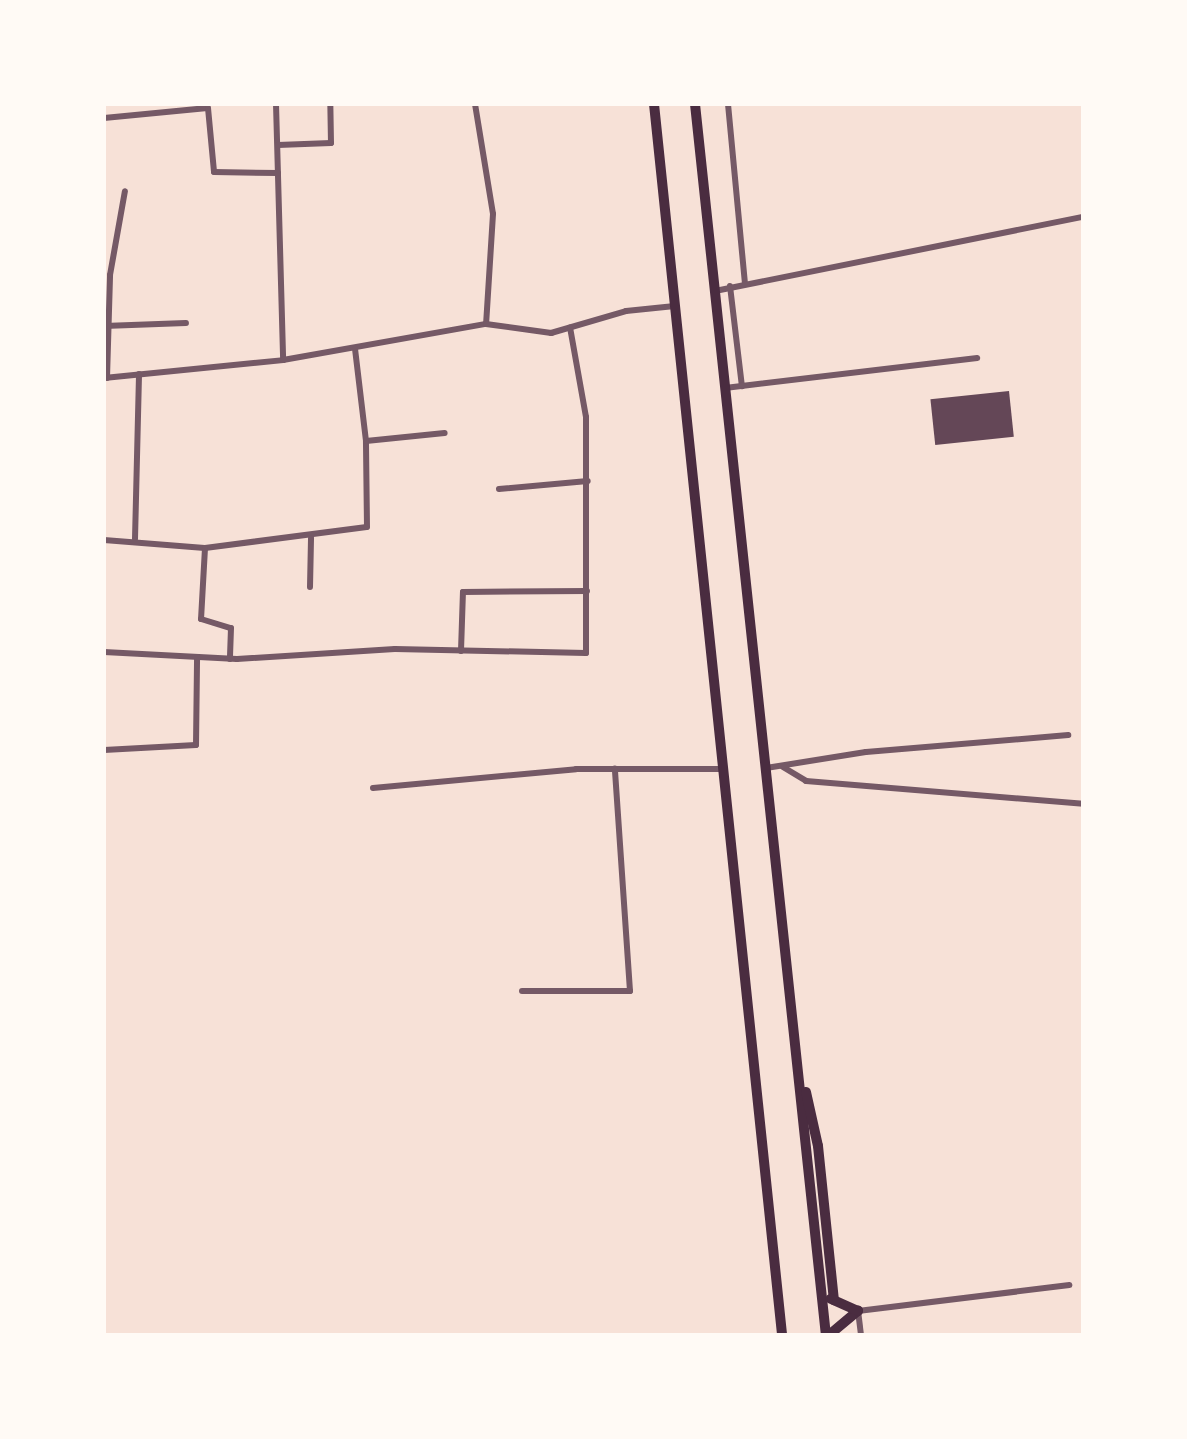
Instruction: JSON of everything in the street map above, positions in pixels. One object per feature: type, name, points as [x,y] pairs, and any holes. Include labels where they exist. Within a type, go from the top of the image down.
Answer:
[{"type":"highway","points":[[654,104],[782,1335]]},
{"type":"highway","points":[[695,104],[822,1296],[833,1333],[858,1311],[822,1296]]},
{"type":"highway","points":[[795,1040],[818,1146],[834,1300]]},
{"type":"street","points":[[276,104],[283,360]]},
{"type":"street","points":[[278,145],[331,143],[330,104]]},
{"type":"street","points":[[475,104],[493,214],[486,324]]},
{"type":"street","points":[[728,104],[745,283]]},
{"type":"street","points":[[104,118],[208,108],[214,172],[278,173]]},
{"type":"street","points":[[125,191],[106,326],[106,378],[283,360],[486,324],[551,333],[626,311],[675,306]]},
{"type":"street","points":[[715,291],[1083,217]]},
{"type":"street","points":[[730,286],[742,386]]},
{"type":"street","points":[[106,326],[186,323]]},
{"type":"street","points":[[104,652],[230,659],[461,651],[586,653],[586,417],[570,327]]},
{"type":"street","points":[[104,540],[135,539],[205,548],[311,538],[367,527],[366,441],[355,349]]},
{"type":"street","points":[[725,388],[977,358]]},
{"type":"street","points":[[135,539],[139,374]]},
{"type":"street","points":[[366,441],[445,433]]},
{"type":"street","points":[[499,489],[588,481]]},
{"type":"street","points":[[310,587],[311,538]]},
{"type":"street","points":[[205,548],[201,619],[231,628],[230,659]]},
{"type":"street","points":[[461,651],[463,592],[587,591]]},
{"type":"street","points":[[104,750],[196,745],[197,657]]},
{"type":"street","points":[[766,768],[866,752],[1068,735]]},
{"type":"street","points":[[783,767],[806,781],[1083,804]]},
{"type":"street","points":[[373,788],[615,769],[723,769]]},
{"type":"street","points":[[522,991],[630,991],[615,769]]},
{"type":"street","points":[[861,1335],[858,1311],[1069,1285]]},
{"type":"building","points":[[1009,391],[1014,437],[935,445],[930,399]]}]
